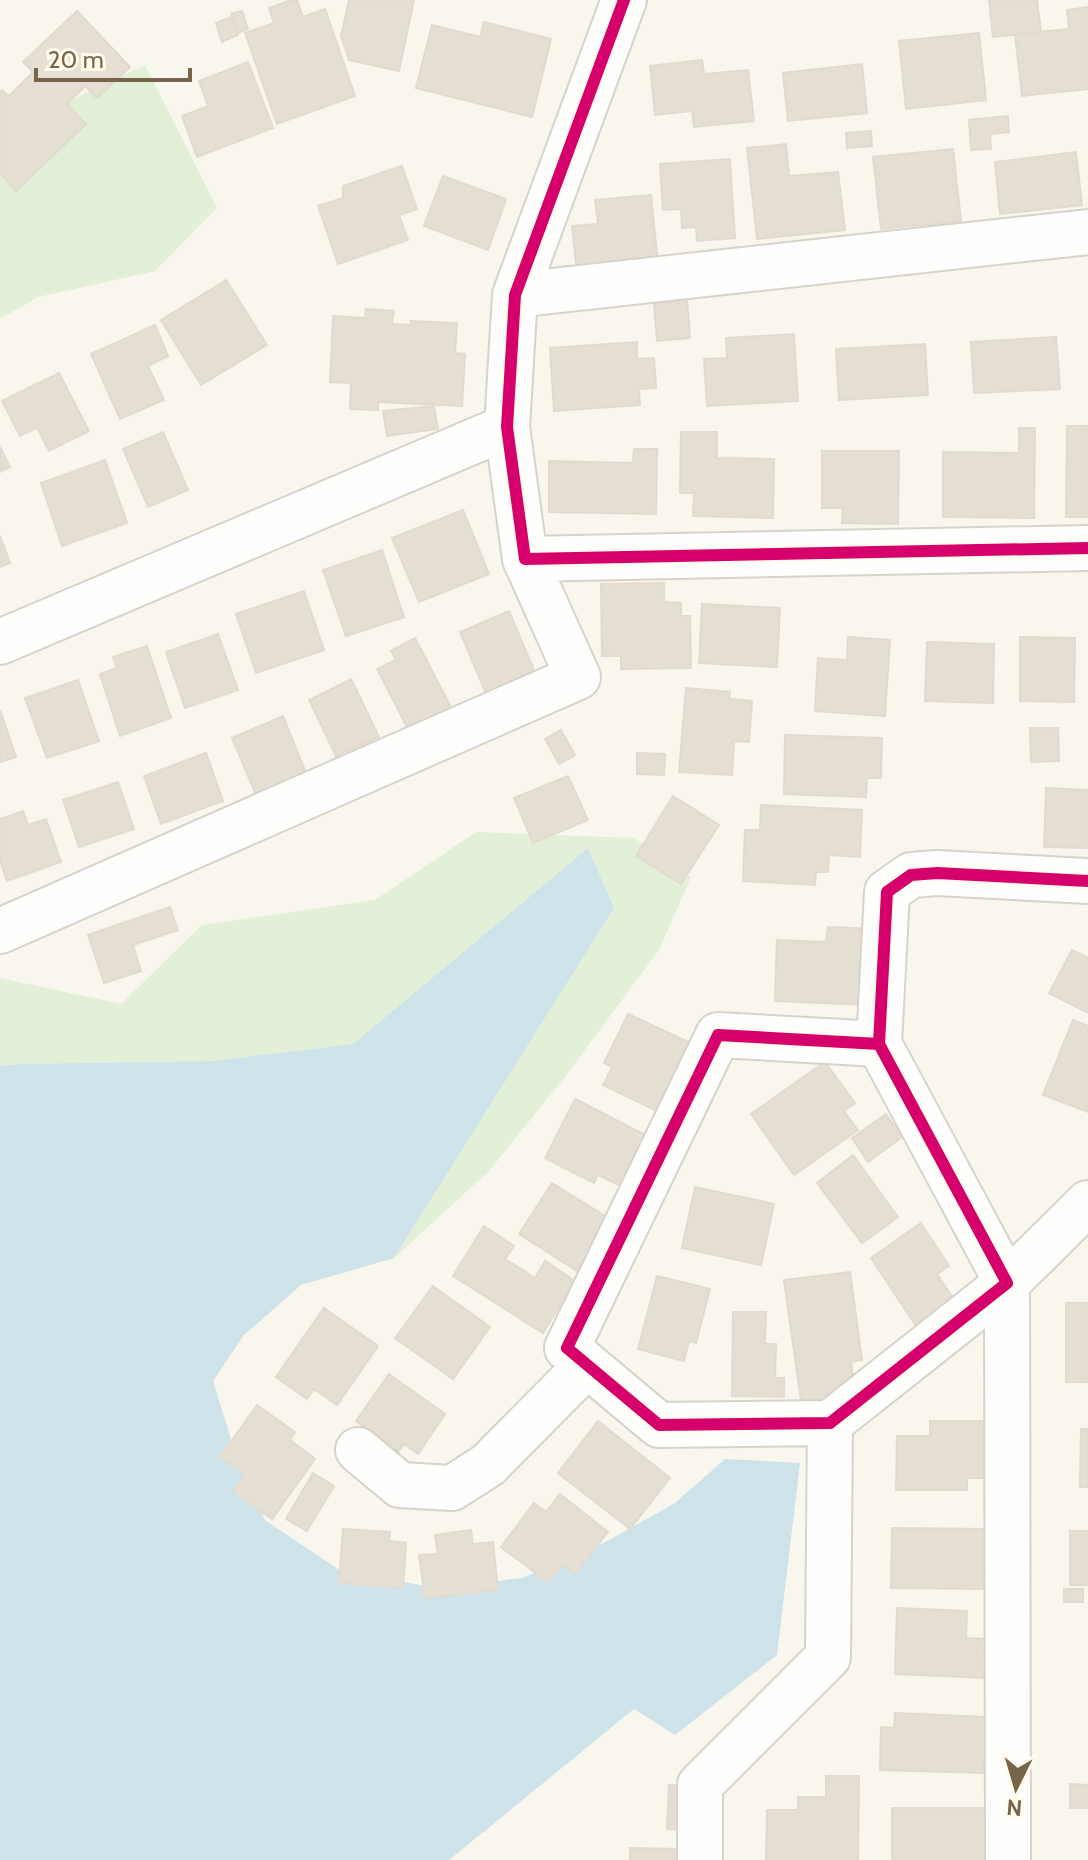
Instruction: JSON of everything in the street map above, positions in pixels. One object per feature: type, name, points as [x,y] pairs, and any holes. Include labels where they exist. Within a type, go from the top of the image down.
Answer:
[{"type":"street","points":[[0,931],[578,677],[525,559],[507,427],[515,295],[623,0],[631,0]]},
{"type":"street","points":[[515,295],[1088,232]]},
{"type":"street","points":[[0,642],[507,427]]},
{"type":"street","points":[[525,559],[1088,548]]},
{"type":"street","points":[[1008,1860],[1007,1283],[879,1044],[887,892],[911,875],[937,873],[1088,881]]},
{"type":"street","points":[[879,1044],[718,1035],[567,1348],[659,1425],[830,1423],[1007,1283],[1088,1203]]},
{"type":"street","points":[[358,1450],[400,1485],[452,1488],[488,1465],[587,1365]]},
{"type":"street","points":[[700,1860],[700,1785],[828,1657],[830,1423]]},
{"type":"green space","points":[[145,65],[217,208],[155,271],[38,297],[0,319],[0,175],[55,108]]},
{"type":"green space","points":[[476,832],[634,838],[691,877],[659,950],[564,1078],[489,1171],[394,1258],[614,908],[588,848],[353,1044],[214,1061],[0,1066],[0,978],[121,1004],[202,925],[375,900]]},
{"type":"water","points":[[588,848],[614,908],[394,1258],[301,1285],[244,1335],[213,1381],[234,1449],[265,1520],[338,1569],[435,1588],[522,1578],[604,1543],[675,1503],[725,1459],[800,1463],[777,1655],[675,1735],[634,1709],[449,1860],[0,1860],[0,1066],[214,1061],[353,1044]]},
{"type":"building","points":[[297,0],[303,17],[325,9],[355,96],[277,124],[245,33],[274,23],[269,8]]},
{"type":"building","points":[[349,0],[414,0],[399,71],[349,60],[341,36]]},
{"type":"building","points":[[989,0],[1037,0],[1041,32],[993,37]]},
{"type":"building","points":[[1088,7],[1088,89],[1022,96],[1015,34],[1069,29],[1067,10]]},
{"type":"building","points":[[77,11],[130,67],[97,98],[85,86],[67,104],[86,124],[16,191],[0,173],[0,92],[2,90],[9,96],[33,72],[23,62]]},
{"type":"building","points":[[242,11],[248,29],[238,33],[231,14]]},
{"type":"building","points":[[231,17],[238,35],[222,42],[216,23]]},
{"type":"building","points":[[484,22],[551,39],[532,117],[416,88],[432,25],[480,37]]},
{"type":"building","points":[[979,33],[986,100],[906,109],[899,41]]},
{"type":"building","points":[[702,60],[704,74],[748,70],[754,121],[694,127],[692,111],[655,115],[650,66]]},
{"type":"building","points":[[248,62],[273,128],[197,157],[182,116],[208,106],[199,81]]},
{"type":"building","points":[[862,64],[867,113],[788,121],[783,73]]},
{"type":"building","points":[[1008,116],[1009,132],[990,134],[991,149],[971,150],[969,120]]},
{"type":"building","points":[[871,131],[872,146],[847,148],[846,133]]},
{"type":"building","points":[[786,144],[789,176],[838,172],[845,230],[757,239],[747,148]]},
{"type":"building","points":[[953,149],[961,221],[881,229],[873,157]]},
{"type":"building","points":[[1076,152],[1082,205],[1000,214],[995,162]]},
{"type":"building","points":[[730,159],[735,238],[697,241],[696,227],[682,228],[681,209],[663,210],[660,164]]},
{"type":"building","points":[[402,166],[417,209],[399,215],[408,240],[338,264],[318,206],[343,198],[343,186]]},
{"type":"building","points":[[443,176],[506,199],[488,250],[424,226]]},
{"type":"building","points":[[651,195],[658,265],[577,272],[572,226],[598,224],[595,200]]},
{"type":"building","points":[[226,280],[267,345],[201,385],[161,320]]},
{"type":"building","points":[[687,298],[690,338],[657,341],[654,302]]},
{"type":"building","points":[[366,309],[394,311],[392,324],[411,325],[411,321],[457,323],[455,353],[465,354],[462,406],[378,402],[378,410],[350,409],[351,383],[330,382],[333,316],[365,318]]},
{"type":"building","points":[[155,325],[168,356],[148,366],[164,400],[120,419],[91,354]]},
{"type":"building","points":[[794,334],[798,401],[707,406],[704,359],[727,358],[726,338]]},
{"type":"building","points":[[1056,337],[1060,389],[974,393],[971,342]]},
{"type":"building","points":[[637,342],[637,359],[654,358],[656,388],[639,389],[640,405],[554,411],[550,348]]},
{"type":"building","points":[[925,344],[928,395],[839,400],[836,349]]},
{"type":"building","points":[[59,373],[89,431],[49,451],[37,427],[20,436],[2,401]]},
{"type":"building","points":[[434,406],[438,429],[387,436],[383,411]]},
{"type":"building","points":[[1067,426],[1088,426],[1088,517],[1066,517]]},
{"type":"building","points":[[1019,428],[1035,428],[1034,518],[943,517],[943,452],[1019,453]]},
{"type":"building","points":[[163,432],[188,490],[148,507],[123,449]]},
{"type":"building","points":[[681,432],[717,432],[717,458],[774,459],[773,518],[693,516],[694,493],[680,493]]},
{"type":"building","points":[[0,447],[10,467],[0,472]]},
{"type":"building","points":[[634,449],[657,449],[656,514],[549,512],[549,461],[633,463]]},
{"type":"building","points":[[822,451],[899,451],[898,524],[842,523],[843,508],[822,508]]},
{"type":"building","points":[[105,460],[127,523],[62,546],[41,483]]},
{"type":"building","points":[[463,510],[489,574],[419,602],[392,538]]},
{"type":"building","points":[[0,536],[10,563],[0,567]]},
{"type":"building","points":[[382,550],[404,617],[346,636],[323,570]]},
{"type":"building","points":[[664,583],[664,602],[681,603],[681,616],[690,616],[691,668],[621,669],[621,656],[602,656],[601,584]]},
{"type":"building","points":[[304,591],[324,650],[256,673],[236,614]]},
{"type":"building","points":[[702,604],[780,608],[777,667],[699,663]]},
{"type":"building","points":[[509,611],[536,675],[487,696],[460,632]]},
{"type":"building","points":[[218,634],[238,690],[185,708],[166,652]]},
{"type":"building","points":[[848,637],[890,640],[885,716],[815,711],[818,658],[847,660]]},
{"type":"building","points":[[1020,637],[1075,638],[1074,702],[1020,701]]},
{"type":"building","points":[[415,638],[452,709],[409,731],[377,669],[396,660],[391,651]]},
{"type":"building","points":[[927,642],[994,644],[993,703],[925,701]]},
{"type":"building","points":[[147,646],[171,718],[120,736],[100,674],[117,668],[113,657]]},
{"type":"building","points":[[351,679],[379,737],[336,756],[309,700]]},
{"type":"building","points":[[78,680],[99,741],[47,758],[25,698]]},
{"type":"building","points":[[686,688],[730,692],[729,699],[752,701],[749,742],[734,741],[732,775],[679,772]]},
{"type":"building","points":[[0,710],[16,757],[0,762]]},
{"type":"building","points":[[283,716],[306,773],[256,795],[232,738]]},
{"type":"building","points":[[1030,728],[1058,728],[1059,761],[1031,762]]},
{"type":"building","points":[[561,730],[575,755],[559,764],[545,739]]},
{"type":"building","points":[[785,735],[882,738],[881,778],[867,778],[866,797],[784,794]]},
{"type":"building","points":[[206,753],[223,801],[161,824],[144,776]]},
{"type":"building","points":[[637,753],[665,754],[664,775],[637,774]]},
{"type":"building","points":[[568,776],[588,820],[533,843],[514,798]]},
{"type":"building","points":[[118,782],[134,829],[79,847],[63,800]]},
{"type":"building","points":[[1046,788],[1088,790],[1088,848],[1044,847]]},
{"type":"building","points":[[673,796],[719,825],[681,884],[636,856]]},
{"type":"building","points":[[761,805],[862,810],[860,857],[829,855],[828,872],[816,872],[815,885],[743,881],[745,830],[760,830]]},
{"type":"building","points":[[23,811],[28,825],[46,819],[61,862],[7,881],[0,860],[0,819]]},
{"type":"building","points":[[170,907],[178,930],[133,945],[141,971],[104,983],[88,935]]},
{"type":"building","points":[[828,927],[872,929],[868,1005],[775,1001],[777,940],[826,942]]},
{"type":"building","points":[[1072,950],[1088,958],[1088,1013],[1049,993]]},
{"type":"building","points":[[628,1014],[695,1045],[663,1114],[603,1085],[612,1067],[604,1063]]},
{"type":"building","points":[[1073,1020],[1088,1026],[1088,1112],[1043,1095]]},
{"type":"building","points":[[825,1062],[855,1103],[844,1111],[858,1130],[794,1175],[751,1114]]},
{"type":"building","points":[[575,1099],[653,1139],[627,1189],[598,1175],[594,1183],[545,1158]]},
{"type":"building","points":[[886,1114],[902,1137],[868,1162],[852,1138]]},
{"type":"building","points":[[853,1155],[898,1217],[862,1243],[817,1183]]},
{"type":"building","points":[[552,1183],[610,1219],[577,1271],[519,1234]]},
{"type":"building","points":[[695,1187],[774,1204],[761,1265],[682,1248]]},
{"type":"building","points":[[921,1223],[949,1266],[937,1274],[955,1301],[916,1326],[871,1258]]},
{"type":"building","points":[[484,1226],[514,1246],[505,1259],[535,1278],[545,1261],[575,1281],[543,1333],[453,1276]]},
{"type":"building","points":[[850,1272],[862,1360],[851,1362],[854,1386],[843,1402],[802,1408],[784,1280]]},
{"type":"building","points":[[657,1276],[710,1289],[696,1343],[689,1341],[684,1361],[638,1349]]},
{"type":"building","points":[[433,1286],[490,1327],[453,1379],[395,1338]]},
{"type":"building","points":[[1066,1303],[1088,1303],[1088,1382],[1066,1382]]},
{"type":"building","points":[[324,1308],[378,1346],[337,1405],[314,1389],[307,1399],[276,1377]]},
{"type":"building","points":[[733,1312],[766,1312],[765,1344],[776,1344],[775,1378],[784,1378],[784,1397],[732,1396]]},
{"type":"building","points":[[389,1374],[445,1414],[418,1454],[404,1444],[398,1452],[356,1421]]},
{"type":"building","points":[[257,1405],[295,1432],[290,1440],[315,1459],[272,1519],[233,1491],[245,1474],[220,1457]]},
{"type":"building","points":[[598,1421],[670,1478],[630,1529],[558,1473]]},
{"type":"building","points":[[930,1421],[990,1421],[990,1478],[967,1478],[967,1490],[896,1490],[897,1436],[930,1436]]},
{"type":"building","points":[[1081,1429],[1088,1429],[1088,1487],[1080,1487]]},
{"type":"building","points":[[313,1473],[334,1486],[307,1531],[286,1519]]},
{"type":"building","points":[[560,1494],[608,1532],[575,1574],[562,1564],[548,1582],[501,1547],[534,1503],[546,1512]]},
{"type":"building","points":[[892,1528],[988,1529],[987,1589],[891,1588]]},
{"type":"building","points":[[343,1529],[390,1532],[389,1541],[406,1543],[403,1588],[339,1583]]},
{"type":"building","points":[[471,1530],[473,1544],[493,1542],[498,1590],[425,1598],[419,1555],[438,1554],[435,1535]]},
{"type":"building","points":[[1070,1531],[1088,1531],[1088,1585],[1070,1585]]},
{"type":"building","points":[[1064,1589],[1083,1589],[1083,1602],[1064,1602]]},
{"type":"building","points":[[897,1608],[967,1611],[966,1638],[987,1639],[986,1678],[895,1674]]},
{"type":"building","points":[[895,1713],[986,1717],[984,1773],[880,1770],[881,1727],[894,1728]]},
{"type":"building","points":[[826,1776],[859,1776],[858,1860],[766,1860],[767,1810],[798,1810],[798,1797],[826,1797]]},
{"type":"building","points":[[1070,1784],[1088,1785],[1088,1808],[1070,1808]]},
{"type":"building","points":[[669,1785],[693,1786],[691,1830],[667,1829]]},
{"type":"building","points":[[892,1808],[985,1808],[985,1860],[892,1860]]},
{"type":"building","points":[[630,1848],[681,1849],[681,1860],[630,1860]]},
{"type":"cycle path","points":[[624,0],[515,295],[507,427],[525,559],[1088,548]]},
{"type":"cycle path","points":[[879,1044],[718,1035],[567,1348],[659,1425],[830,1423],[1007,1283],[879,1044],[887,892],[911,875],[937,873],[1088,881]]}]
